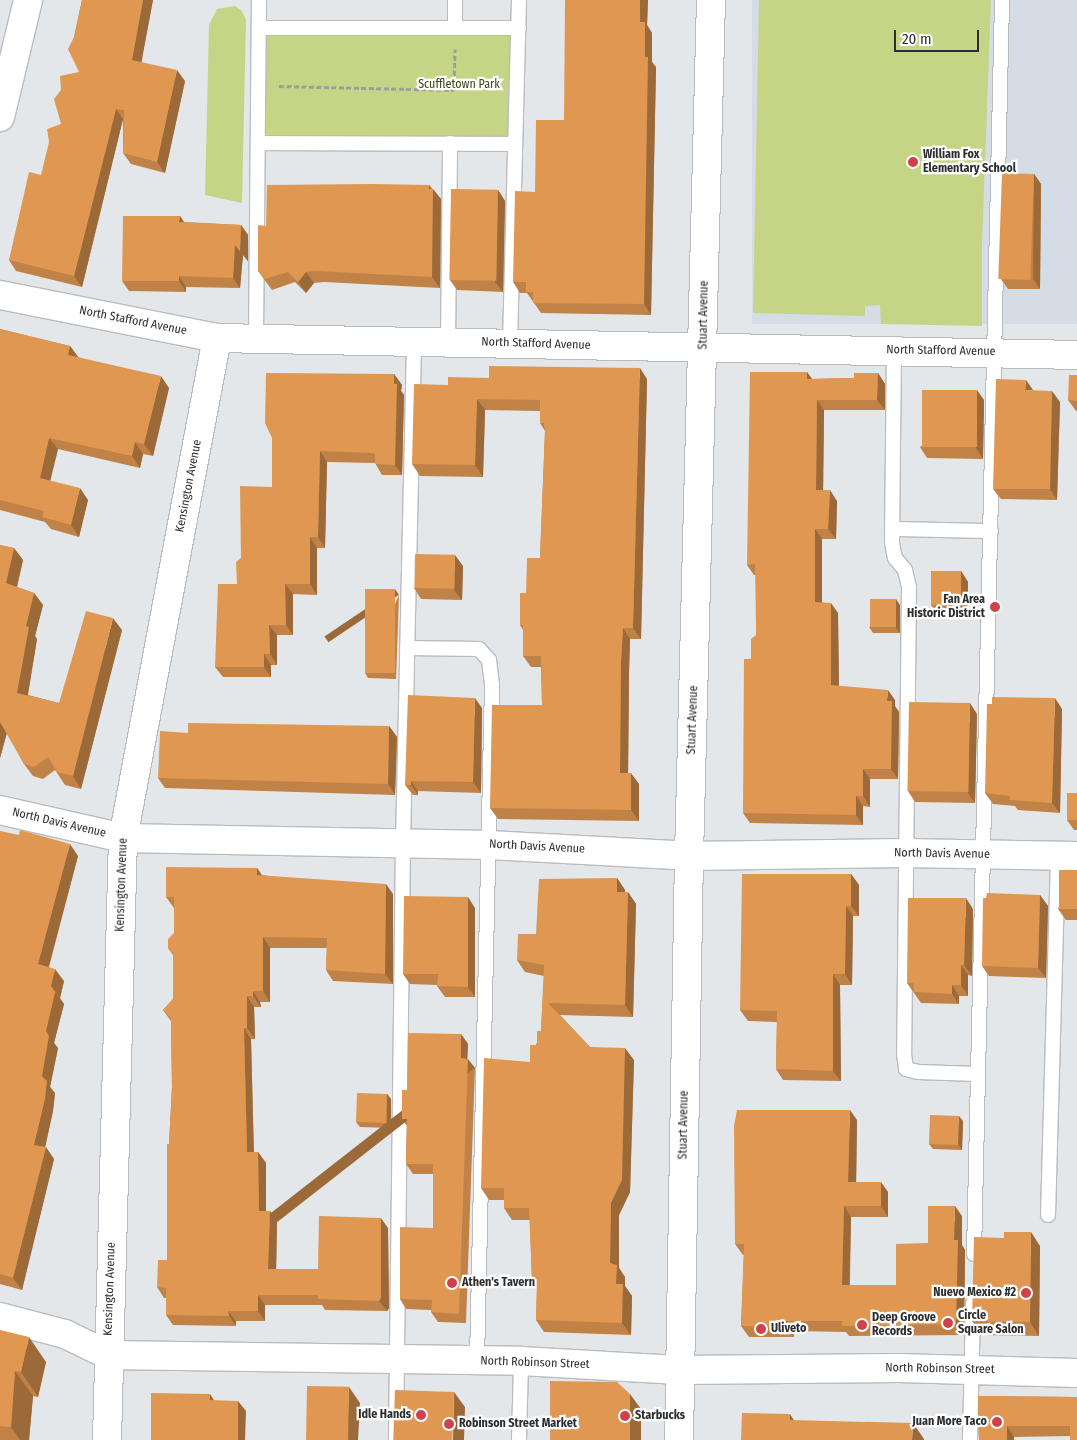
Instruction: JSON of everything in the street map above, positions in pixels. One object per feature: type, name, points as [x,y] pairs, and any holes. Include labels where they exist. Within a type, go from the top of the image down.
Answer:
[{"type":"street","points":[[0,117],[28,0]]},
{"type":"street","name":"Stuart Avenue","points":[[678,1440],[689,856],[704,349],[711,0]]},
{"type":"street","name":"North Stafford Avenue","points":[[0,295],[217,338],[1077,355]]},
{"type":"street","name":"Kensington Avenue","points":[[107,1440],[123,838],[217,338]]},
{"type":"street","name":"North Davis Avenue","points":[[0,810],[123,838],[489,845],[689,856],[904,853],[1068,856]]},
{"type":"street","name":"North Robinson Street","points":[[0,1318],[65,1334],[108,1355],[522,1361],[680,1370],[971,1369],[1077,1373]]},
{"type":"lane","points":[[256,338],[259,0]]},
{"type":"lane","points":[[455,0],[455,28]]},
{"type":"lane","points":[[510,343],[520,0]]},
{"type":"lane","points":[[974,1270],[1002,0]]},
{"type":"lane","points":[[259,28],[519,28]]},
{"type":"lane","points":[[258,143],[515,144]]},
{"type":"lane","points":[[448,342],[450,143]]},
{"type":"lane","points":[[396,1440],[403,843],[414,342]]},
{"type":"lane","points":[[894,350],[892,529],[895,558],[905,570],[909,588],[902,1039],[906,1068],[918,1072],[978,1074]]},
{"type":"lane","points":[[892,529],[991,531]]},
{"type":"lane","points":[[407,648],[479,649],[489,660],[492,713],[477,1360]]},
{"type":"lane","points":[[1048,1215],[1068,856]]},
{"type":"lane","points":[[970,1440],[973,1290]]},
{"type":"lane","points":[[519,1440],[522,1361]]},
{"type":"path","points":[[258,86],[454,90],[455,28]]},
{"type":"shaded area","name":"William Fox Elementary School","points":[[752,0],[1077,0],[1077,324],[752,324]]},
{"type":"green space","name":"William Fox Elementary School","points":[[759,0],[991,0],[982,244],[982,326],[881,324],[880,305],[865,306],[865,316],[753,313]]},
{"type":"green space","points":[[235,6],[242,11],[246,20],[242,203],[205,195],[209,25],[217,9]]},
{"type":"green space","name":"Scuffletown Park","points":[[259,28],[519,28],[519,143],[259,143]]},
{"type":"building","points":[[82,0],[143,0],[132,60],[177,70],[157,162],[123,153],[124,110],[116,109],[74,276],[9,260],[29,172],[41,175],[49,142],[47,129],[61,124],[54,99],[61,90],[60,76],[79,72],[68,49],[74,37]]},
{"type":"building","points":[[565,0],[640,0],[640,22],[645,22],[645,57],[648,57],[644,304],[533,303],[533,292],[526,292],[526,282],[513,282],[515,191],[535,192],[536,120],[564,120]]},
{"type":"building","points":[[1002,173],[1034,174],[1030,280],[998,279]]},
{"type":"building","points":[[267,185],[429,185],[429,189],[433,189],[432,277],[316,271],[306,272],[298,282],[288,272],[265,279],[258,271],[258,225],[266,226]]},
{"type":"building","points":[[451,189],[498,190],[496,281],[449,280]]},
{"type":"building","points":[[123,216],[180,216],[179,222],[241,225],[240,251],[235,245],[233,278],[179,276],[179,281],[122,281]]},
{"type":"building","points":[[0,329],[70,346],[68,355],[161,376],[144,444],[135,442],[132,456],[49,438],[40,478],[80,488],[71,525],[42,517],[44,511],[0,500]]},
{"type":"building","points":[[489,366],[640,368],[633,628],[623,628],[621,662],[620,773],[631,773],[631,810],[490,808],[492,705],[542,705],[541,656],[523,656],[523,625],[520,625],[520,593],[526,593],[527,558],[540,558],[545,431],[544,423],[540,423],[540,400],[477,399],[475,465],[412,464],[414,384],[448,385],[448,377],[489,378]]},
{"type":"building","points":[[750,372],[807,372],[807,379],[854,378],[854,373],[878,373],[877,400],[817,400],[816,490],[830,490],[828,529],[815,529],[815,602],[831,603],[831,685],[888,690],[887,701],[892,701],[891,769],[863,769],[863,796],[856,796],[856,815],[743,813],[744,659],[751,659],[751,639],[756,635],[755,564],[747,565]]},
{"type":"building","points":[[266,373],[394,374],[394,384],[397,384],[395,465],[375,464],[375,454],[372,453],[320,451],[318,537],[310,537],[310,584],[285,584],[286,625],[269,625],[270,654],[264,654],[264,667],[215,667],[218,584],[237,584],[236,562],[241,558],[240,486],[272,487],[272,438],[265,423]]},
{"type":"building","points":[[1069,375],[1077,375],[1077,401],[1068,400]]},
{"type":"building","points":[[996,379],[1026,380],[1025,390],[1052,391],[1050,489],[993,489]]},
{"type":"building","points":[[922,390],[977,390],[977,447],[922,447]]},
{"type":"building","points":[[0,545],[14,548],[6,583],[34,593],[26,626],[29,627],[17,693],[59,703],[86,611],[113,618],[73,776],[57,772],[48,757],[34,767],[24,764],[0,722]]},
{"type":"building","points":[[415,554],[455,555],[454,589],[414,588]]},
{"type":"building","points":[[931,571],[961,571],[961,605],[931,605]]},
{"type":"building","points":[[365,589],[395,589],[395,673],[365,673]]},
{"type":"building","points":[[870,599],[896,599],[896,627],[870,627]]},
{"type":"building","points":[[408,695],[475,698],[473,782],[411,781],[411,785],[405,785]]},
{"type":"building","points":[[992,697],[1055,698],[1052,803],[1010,800],[1010,796],[985,793],[987,704],[992,704]]},
{"type":"building","points":[[909,702],[970,703],[968,792],[907,791]]},
{"type":"building","points":[[188,723],[389,726],[388,784],[158,778],[160,731],[188,733]]},
{"type":"building","points":[[1067,793],[1077,793],[1077,820],[1067,820]]},
{"type":"building","points":[[20,830],[70,844],[38,964],[55,969],[51,986],[55,992],[46,1031],[49,1036],[42,1076],[47,1081],[45,1099],[34,1145],[46,1147],[13,1278],[0,1274],[0,831],[19,835]]},
{"type":"building","points":[[166,867],[257,868],[257,875],[386,884],[385,974],[326,970],[327,938],[263,937],[263,991],[253,991],[253,996],[247,996],[247,1028],[244,1028],[247,1152],[258,1152],[259,1211],[270,1211],[268,1269],[318,1269],[319,1216],[381,1218],[381,1298],[379,1301],[318,1299],[318,1295],[258,1295],[258,1311],[228,1311],[229,1316],[166,1315],[166,1288],[157,1287],[158,1260],[167,1260],[167,1144],[169,1144],[172,1087],[171,1018],[163,1010],[173,999],[173,953],[168,948],[168,939],[174,933],[174,897],[166,897]]},
{"type":"building","points":[[1059,870],[1077,870],[1077,909],[1059,909]]},
{"type":"building","points":[[742,874],[851,874],[851,906],[846,906],[845,974],[833,974],[833,1071],[776,1069],[777,1011],[740,1010]]},
{"type":"building","points":[[617,878],[617,892],[628,892],[625,1005],[548,1003],[590,1047],[625,1048],[622,1180],[611,1203],[610,1263],[617,1265],[616,1284],[623,1284],[622,1323],[536,1320],[537,1282],[532,1282],[529,1208],[504,1208],[504,1188],[481,1188],[484,1058],[530,1062],[530,1045],[537,1045],[537,1031],[541,1031],[544,965],[517,960],[518,934],[536,934],[539,879]]},
{"type":"building","points":[[987,893],[1040,895],[1038,968],[982,966],[983,898],[986,898]]},
{"type":"building","points":[[404,896],[468,897],[468,987],[437,986],[438,974],[403,974]]},
{"type":"building","points":[[908,898],[966,898],[964,965],[961,965],[961,985],[952,985],[952,994],[914,992],[913,983],[907,983]]},
{"type":"building","points":[[408,1033],[461,1034],[461,1058],[468,1059],[459,1314],[431,1312],[432,1300],[400,1299],[400,1227],[433,1228],[433,1164],[406,1164],[407,1119],[402,1119],[402,1090],[407,1090]]},
{"type":"building","points":[[357,1093],[387,1094],[386,1123],[356,1122]]},
{"type":"building","points":[[737,1110],[850,1110],[848,1182],[881,1182],[881,1206],[844,1206],[842,1285],[896,1285],[896,1244],[928,1243],[928,1206],[955,1206],[954,1240],[958,1240],[956,1324],[842,1326],[842,1321],[786,1321],[786,1327],[741,1326],[744,1244],[735,1244],[734,1126]]},
{"type":"building","points":[[930,1115],[959,1116],[958,1145],[929,1144]]},
{"type":"building","points":[[1004,1232],[1031,1232],[1030,1322],[972,1321],[974,1237],[1004,1238]]},
{"type":"building","points":[[0,1330],[29,1337],[21,1372],[15,1371],[11,1427],[0,1426]]},
{"type":"building","points":[[550,1381],[617,1382],[630,1394],[630,1440],[550,1440]]},
{"type":"building","points":[[307,1386],[349,1387],[348,1440],[306,1440]]},
{"type":"building","points":[[395,1390],[454,1392],[452,1440],[393,1440]]},
{"type":"building","points":[[151,1393],[210,1394],[210,1400],[238,1401],[238,1440],[151,1440]]},
{"type":"building","points":[[978,1396],[1077,1397],[1077,1440],[1070,1440],[1070,1426],[1007,1426],[1007,1440],[979,1440]]},
{"type":"building","points":[[742,1413],[790,1414],[790,1420],[913,1423],[912,1440],[741,1440]]},
{"type":"place","name":"William Fox Elementary School","points":[[913,162]]},
{"type":"place","name":"Fan Area Historic District","points":[[995,607]]},
{"type":"place","name":"Athen's Tavern","points":[[452,1283]]},
{"type":"place","name":"Nuevo Mexico #2","points":[[1026,1293]]},
{"type":"place","name":"Circle Square Salon","points":[[948,1323]]},
{"type":"place","name":"Deep Groove Records","points":[[862,1325]]},
{"type":"place","name":"Uliveto","points":[[761,1329]]},
{"type":"place","name":"Idle Hands","points":[[421,1415]]},
{"type":"place","name":"Starbucks","points":[[625,1416]]},
{"type":"place","name":"Juan More Taco","points":[[997,1422]]},
{"type":"place","name":"Robinson Street Market","points":[[449,1424]]}]
